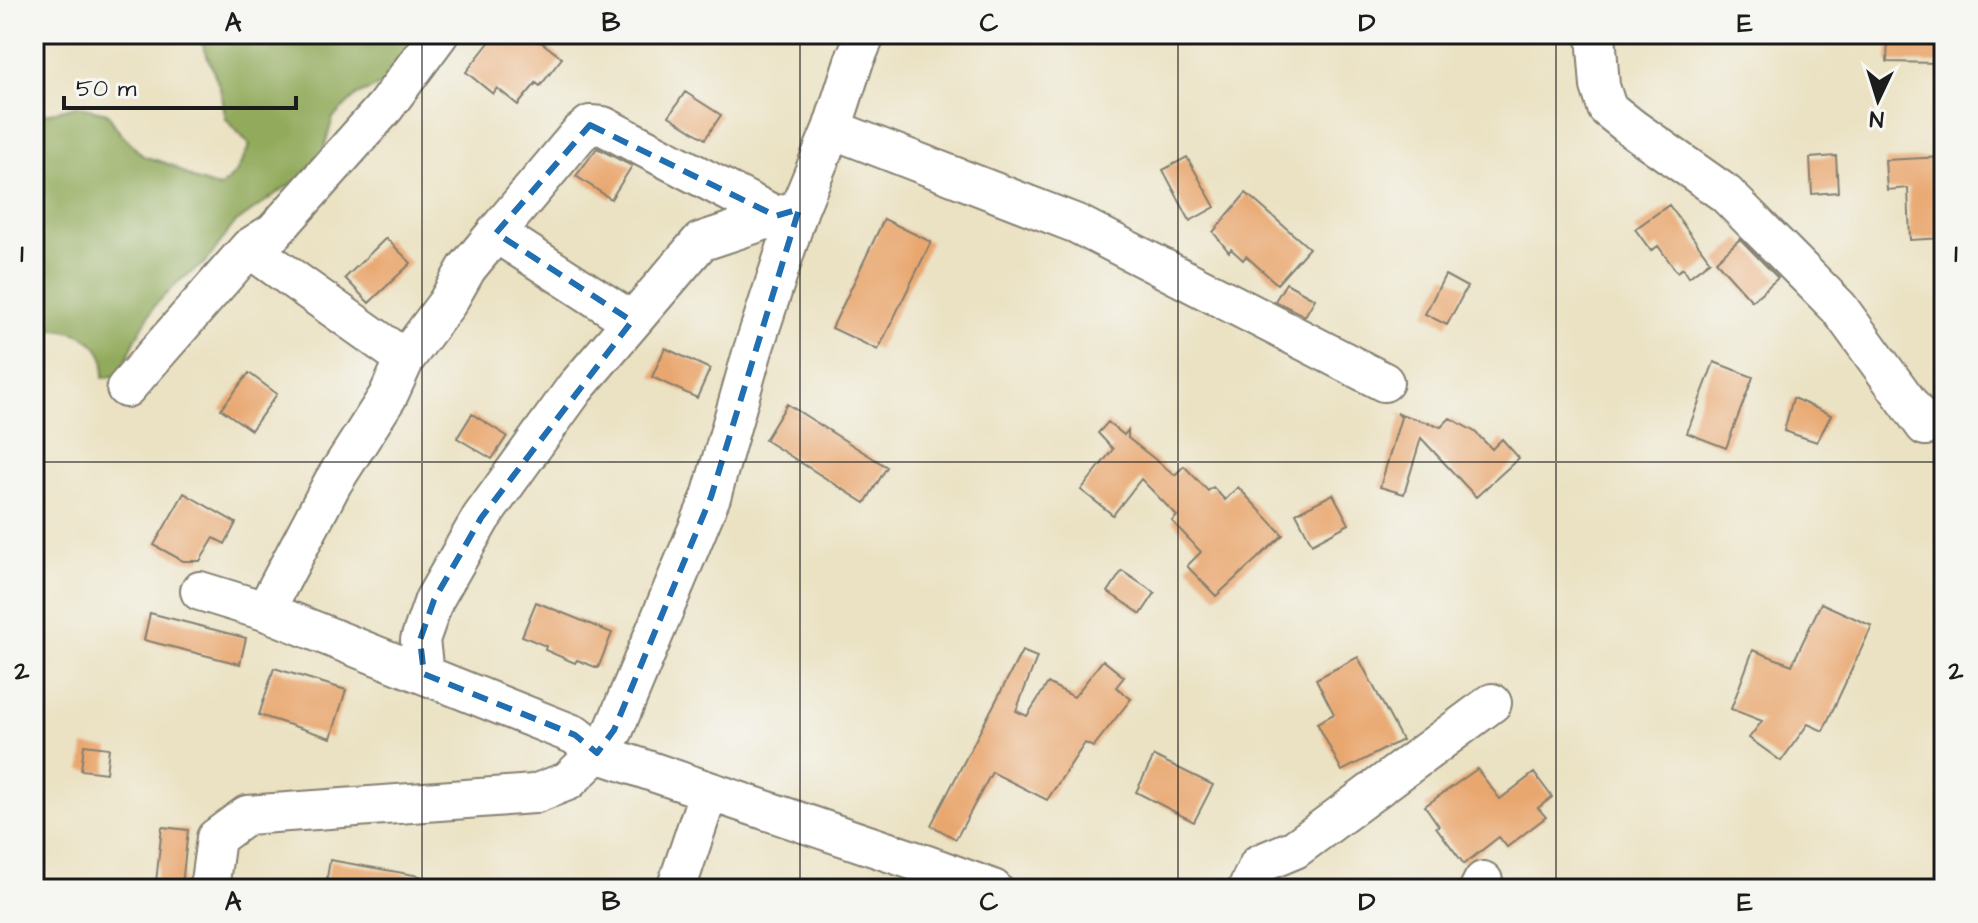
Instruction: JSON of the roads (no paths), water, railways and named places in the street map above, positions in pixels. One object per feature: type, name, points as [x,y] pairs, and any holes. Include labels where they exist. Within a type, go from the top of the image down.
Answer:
[{"type":"street","points":[[126,388],[249,248],[274,232],[385,107],[439,34]]},
{"type":"street","points":[[209,889],[216,838],[247,815],[534,794],[568,781],[597,753],[614,730],[711,497],[788,212],[832,129],[866,34]]},
{"type":"street","points":[[1596,34],[1600,86],[1607,108],[1726,194],[1839,308],[1925,426]]},
{"type":"street","points":[[265,611],[333,482],[388,396],[405,359],[447,303],[467,268],[579,134],[590,125],[603,126],[788,212]]},
{"type":"street","points":[[832,129],[1077,224],[1384,382]]},
{"type":"street","points":[[424,674],[420,640],[434,600],[481,518],[575,388],[700,242],[788,212]]},
{"type":"street","points":[[496,233],[632,321]]},
{"type":"street","points":[[249,248],[405,359]]},
{"type":"street","points":[[200,591],[265,611],[575,735],[597,753],[993,889]]},
{"type":"street","points":[[1247,889],[1259,864],[1295,849],[1492,703]]},
{"type":"street","points":[[676,889],[709,791]]}]
